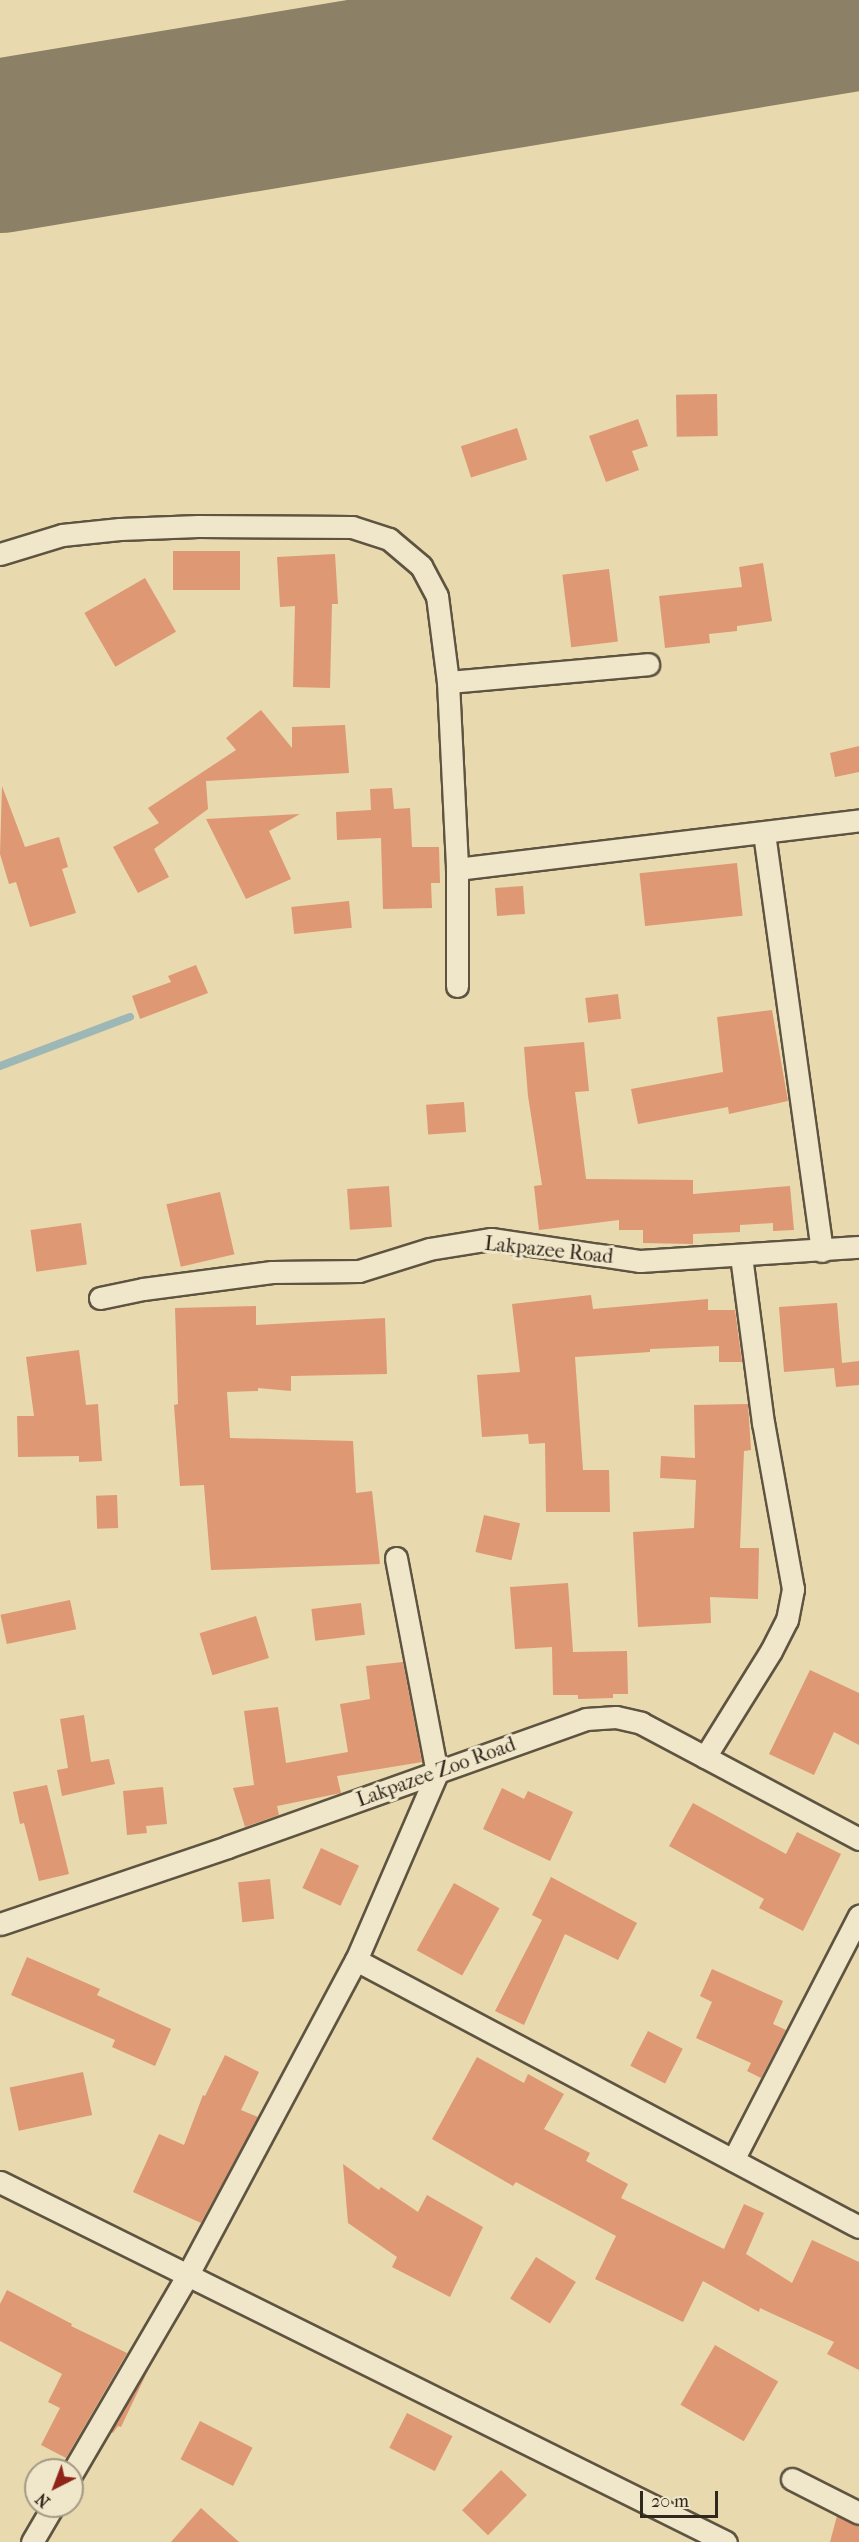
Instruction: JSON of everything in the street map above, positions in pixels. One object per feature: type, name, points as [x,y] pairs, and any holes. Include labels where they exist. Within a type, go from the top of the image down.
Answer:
[{"type":"street","points":[[0,554],[62,535],[120,529],[198,526],[352,527],[389,539],[421,566],[437,596],[448,682],[457,869],[457,986]]},
{"type":"street","points":[[448,682],[648,664]]},
{"type":"street","points":[[457,869],[859,820]]},
{"type":"street","points":[[764,833],[822,1251]]},
{"type":"street","name":"Lakpazee Road","points":[[100,1298],[143,1289],[272,1272],[359,1271],[429,1249],[491,1239],[640,1261],[859,1247]]},
{"type":"street","points":[[705,1757],[771,1651],[787,1620],[793,1589],[763,1422],[741,1256]]},
{"type":"street","points":[[81,2458],[187,2276],[356,1960],[437,1773],[396,1558]]},
{"type":"street","name":"Lakpazee Zoo Road","points":[[0,1924],[437,1773],[575,1722],[616,1717],[642,1723],[859,1839]]},
{"type":"street","points":[[733,2160],[859,1916]]},
{"type":"street","points":[[356,1960],[859,2227]]},
{"type":"street","points":[[0,2182],[726,2542]]},
{"type":"street","points":[[792,2479],[859,2513]]},
{"type":"street","points":[[32,2542],[45,2518]]},
{"type":"building","points":[[717,394],[718,436],[677,437],[676,395]]},
{"type":"building","points":[[638,419],[648,446],[632,451],[639,470],[606,482],[589,436]]},
{"type":"building","points":[[517,428],[527,459],[471,478],[461,446]]},
{"type":"building","points":[[173,551],[240,551],[240,590],[173,590]]},
{"type":"building","points":[[335,554],[338,604],[332,604],[330,688],[293,687],[295,606],[280,607],[277,557]]},
{"type":"building","points":[[763,563],[772,621],[737,626],[737,631],[709,634],[710,643],[665,648],[659,596],[742,587],[739,567]]},
{"type":"building","points":[[609,569],[618,641],[571,647],[562,575]]},
{"type":"building","points":[[145,578],[176,632],[115,667],[84,613]]},
{"type":"building","points":[[261,710],[292,748],[292,727],[345,725],[349,773],[206,781],[208,809],[154,849],[169,877],[138,893],[113,847],[159,823],[148,808],[236,750],[226,738]]},
{"type":"building","points":[[859,746],[859,772],[835,777],[830,753]]},
{"type":"building","points":[[2,786],[25,847],[59,837],[68,867],[62,869],[76,913],[30,927],[16,882],[9,884],[0,854]]},
{"type":"building","points":[[392,788],[394,809],[410,808],[412,847],[439,847],[440,883],[431,883],[432,908],[383,909],[381,838],[337,840],[336,812],[371,810],[370,789]]},
{"type":"building","points":[[300,814],[269,831],[291,879],[246,899],[206,819]]},
{"type":"building","points":[[737,863],[743,916],[645,926],[640,873]]},
{"type":"building","points":[[523,886],[525,914],[497,916],[495,888]]},
{"type":"building","points":[[349,901],[352,928],[294,934],[291,907]]},
{"type":"building","points":[[196,965],[208,993],[140,1019],[132,996],[171,982],[168,976]]},
{"type":"building","points":[[618,994],[621,1019],[588,1023],[585,998]]},
{"type":"building","points":[[772,1010],[788,1101],[729,1114],[728,1107],[638,1124],[631,1089],[723,1072],[717,1017]]},
{"type":"building","points":[[584,1042],[589,1091],[575,1092],[586,1179],[693,1180],[693,1194],[790,1186],[794,1230],[773,1231],[773,1223],[740,1225],[740,1232],[693,1234],[693,1244],[643,1243],[643,1230],[619,1230],[619,1220],[539,1230],[534,1186],[542,1185],[528,1096],[524,1047]]},
{"type":"building","points":[[464,1102],[466,1132],[428,1135],[426,1105]]},
{"type":"building","points":[[389,1186],[392,1227],[350,1230],[347,1189]]},
{"type":"building","points":[[220,1192],[234,1254],[181,1267],[166,1204]]},
{"type":"building","points":[[81,1223],[87,1265],[36,1272],[30,1230]]},
{"type":"building","points":[[591,1295],[593,1309],[708,1299],[708,1310],[735,1310],[742,1362],[719,1362],[719,1346],[650,1349],[650,1352],[575,1357],[583,1470],[609,1470],[610,1512],[546,1512],[545,1443],[529,1444],[528,1434],[482,1437],[477,1375],[520,1372],[512,1304]]},
{"type":"building","points":[[837,1303],[842,1363],[859,1361],[859,1385],[836,1387],[834,1368],[784,1372],[779,1307]]},
{"type":"building","points":[[256,1306],[256,1325],[385,1318],[387,1374],[291,1376],[291,1391],[258,1388],[258,1391],[227,1392],[230,1438],[353,1441],[356,1493],[372,1491],[380,1564],[211,1570],[204,1485],[180,1486],[174,1405],[178,1404],[175,1308]]},
{"type":"building","points":[[79,1350],[86,1405],[98,1404],[102,1461],[79,1462],[79,1456],[18,1457],[17,1416],[34,1416],[26,1357]]},
{"type":"building","points":[[748,1404],[751,1450],[744,1451],[740,1548],[759,1548],[758,1599],[710,1597],[711,1623],[638,1627],[633,1532],[694,1528],[696,1480],[660,1478],[661,1456],[695,1458],[694,1405]]},
{"type":"building","points":[[117,1495],[118,1528],[97,1529],[96,1496]]},
{"type":"building","points":[[484,1515],[520,1523],[512,1560],[475,1552]]},
{"type":"building","points":[[568,1583],[573,1652],[627,1651],[628,1694],[613,1694],[613,1698],[578,1699],[578,1695],[553,1695],[552,1647],[515,1649],[510,1587]]},
{"type":"building","points":[[70,1600],[76,1629],[7,1644],[1,1615]]},
{"type":"building","points":[[361,1603],[365,1635],[315,1641],[311,1609]]},
{"type":"building","points":[[256,1616],[269,1658],[212,1675],[200,1633]]},
{"type":"building","points":[[403,1662],[422,1762],[337,1776],[341,1793],[277,1806],[279,1815],[245,1827],[233,1788],[254,1785],[244,1711],[278,1707],[286,1763],[348,1752],[340,1704],[370,1699],[366,1666]]},
{"type":"building","points":[[810,1670],[859,1693],[859,1745],[834,1732],[814,1775],[769,1754]]},
{"type":"building","points":[[84,1715],[91,1762],[109,1759],[115,1784],[62,1796],[57,1770],[68,1768],[60,1719]]},
{"type":"building","points":[[47,1785],[69,1874],[39,1881],[24,1823],[20,1824],[13,1792]]},
{"type":"building","points":[[163,1787],[167,1824],[146,1826],[147,1833],[127,1835],[123,1791]]},
{"type":"building","points":[[502,1788],[524,1799],[528,1791],[573,1812],[550,1861],[483,1829]]},
{"type":"building","points":[[693,1803],[786,1854],[797,1832],[841,1854],[803,1931],[759,1908],[764,1899],[669,1846]]},
{"type":"building","points":[[321,1848],[359,1866],[340,1906],[302,1888]]},
{"type":"building","points":[[551,1877],[637,1923],[618,1960],[565,1934],[524,2025],[495,2011],[542,1920],[532,1915]]},
{"type":"building","points":[[270,1879],[274,1919],[242,1922],[238,1882]]},
{"type":"building","points":[[454,1883],[499,1908],[462,1976],[417,1950]]},
{"type":"building","points":[[27,1957],[100,1989],[97,1995],[171,2029],[155,2066],[112,2047],[115,2040],[11,1995]]},
{"type":"building","points":[[712,1969],[783,2001],[773,2024],[786,2030],[761,2078],[747,2071],[751,2063],[696,2038],[712,2002],[700,1996]]},
{"type":"building","points":[[648,2031],[683,2049],[665,2083],[630,2066]]},
{"type":"building","points":[[225,2055],[259,2072],[241,2110],[258,2117],[201,2223],[133,2192],[159,2134],[184,2145],[203,2095],[205,2096]]},
{"type":"building","points":[[477,2057],[524,2083],[528,2074],[564,2094],[544,2129],[590,2153],[586,2161],[628,2184],[621,2198],[724,2249],[744,2204],[764,2213],[746,2254],[792,2283],[812,2240],[859,2262],[859,2370],[827,2354],[834,2342],[760,2308],[759,2312],[703,2281],[683,2322],[595,2279],[616,2236],[516,2182],[513,2186],[432,2139]]},
{"type":"building","points":[[83,2072],[92,2115],[19,2131],[10,2088]]},
{"type":"building","points":[[343,2164],[379,2190],[381,2187],[418,2212],[427,2195],[483,2227],[450,2297],[392,2267],[397,2257],[348,2223]]},
{"type":"building","points":[[536,2257],[576,2282],[550,2323],[510,2299]]},
{"type":"building","points":[[7,2290],[72,2324],[71,2326],[127,2353],[66,2458],[41,2445],[60,2408],[48,2402],[62,2374],[0,2341],[0,2304]]},
{"type":"building","points":[[715,2345],[778,2382],[744,2441],[680,2405]]},
{"type":"building","points":[[151,2364],[121,2427],[118,2426],[113,2433],[111,2432]]},
{"type":"building","points":[[407,2413],[452,2436],[435,2471],[389,2448]]},
{"type":"building","points":[[200,2421],[253,2448],[233,2486],[180,2459]]},
{"type":"building","points":[[501,2470],[527,2495],[488,2535],[462,2510]]},
{"type":"building","points":[[201,2508],[239,2542],[171,2542]]},
{"type":"building","points":[[837,2516],[859,2526],[859,2542],[830,2542]]},
{"type":"waterway","points":[[0,1066],[130,1017]]},
{"type":"runway","points":[[0,146],[859,3]]}]
